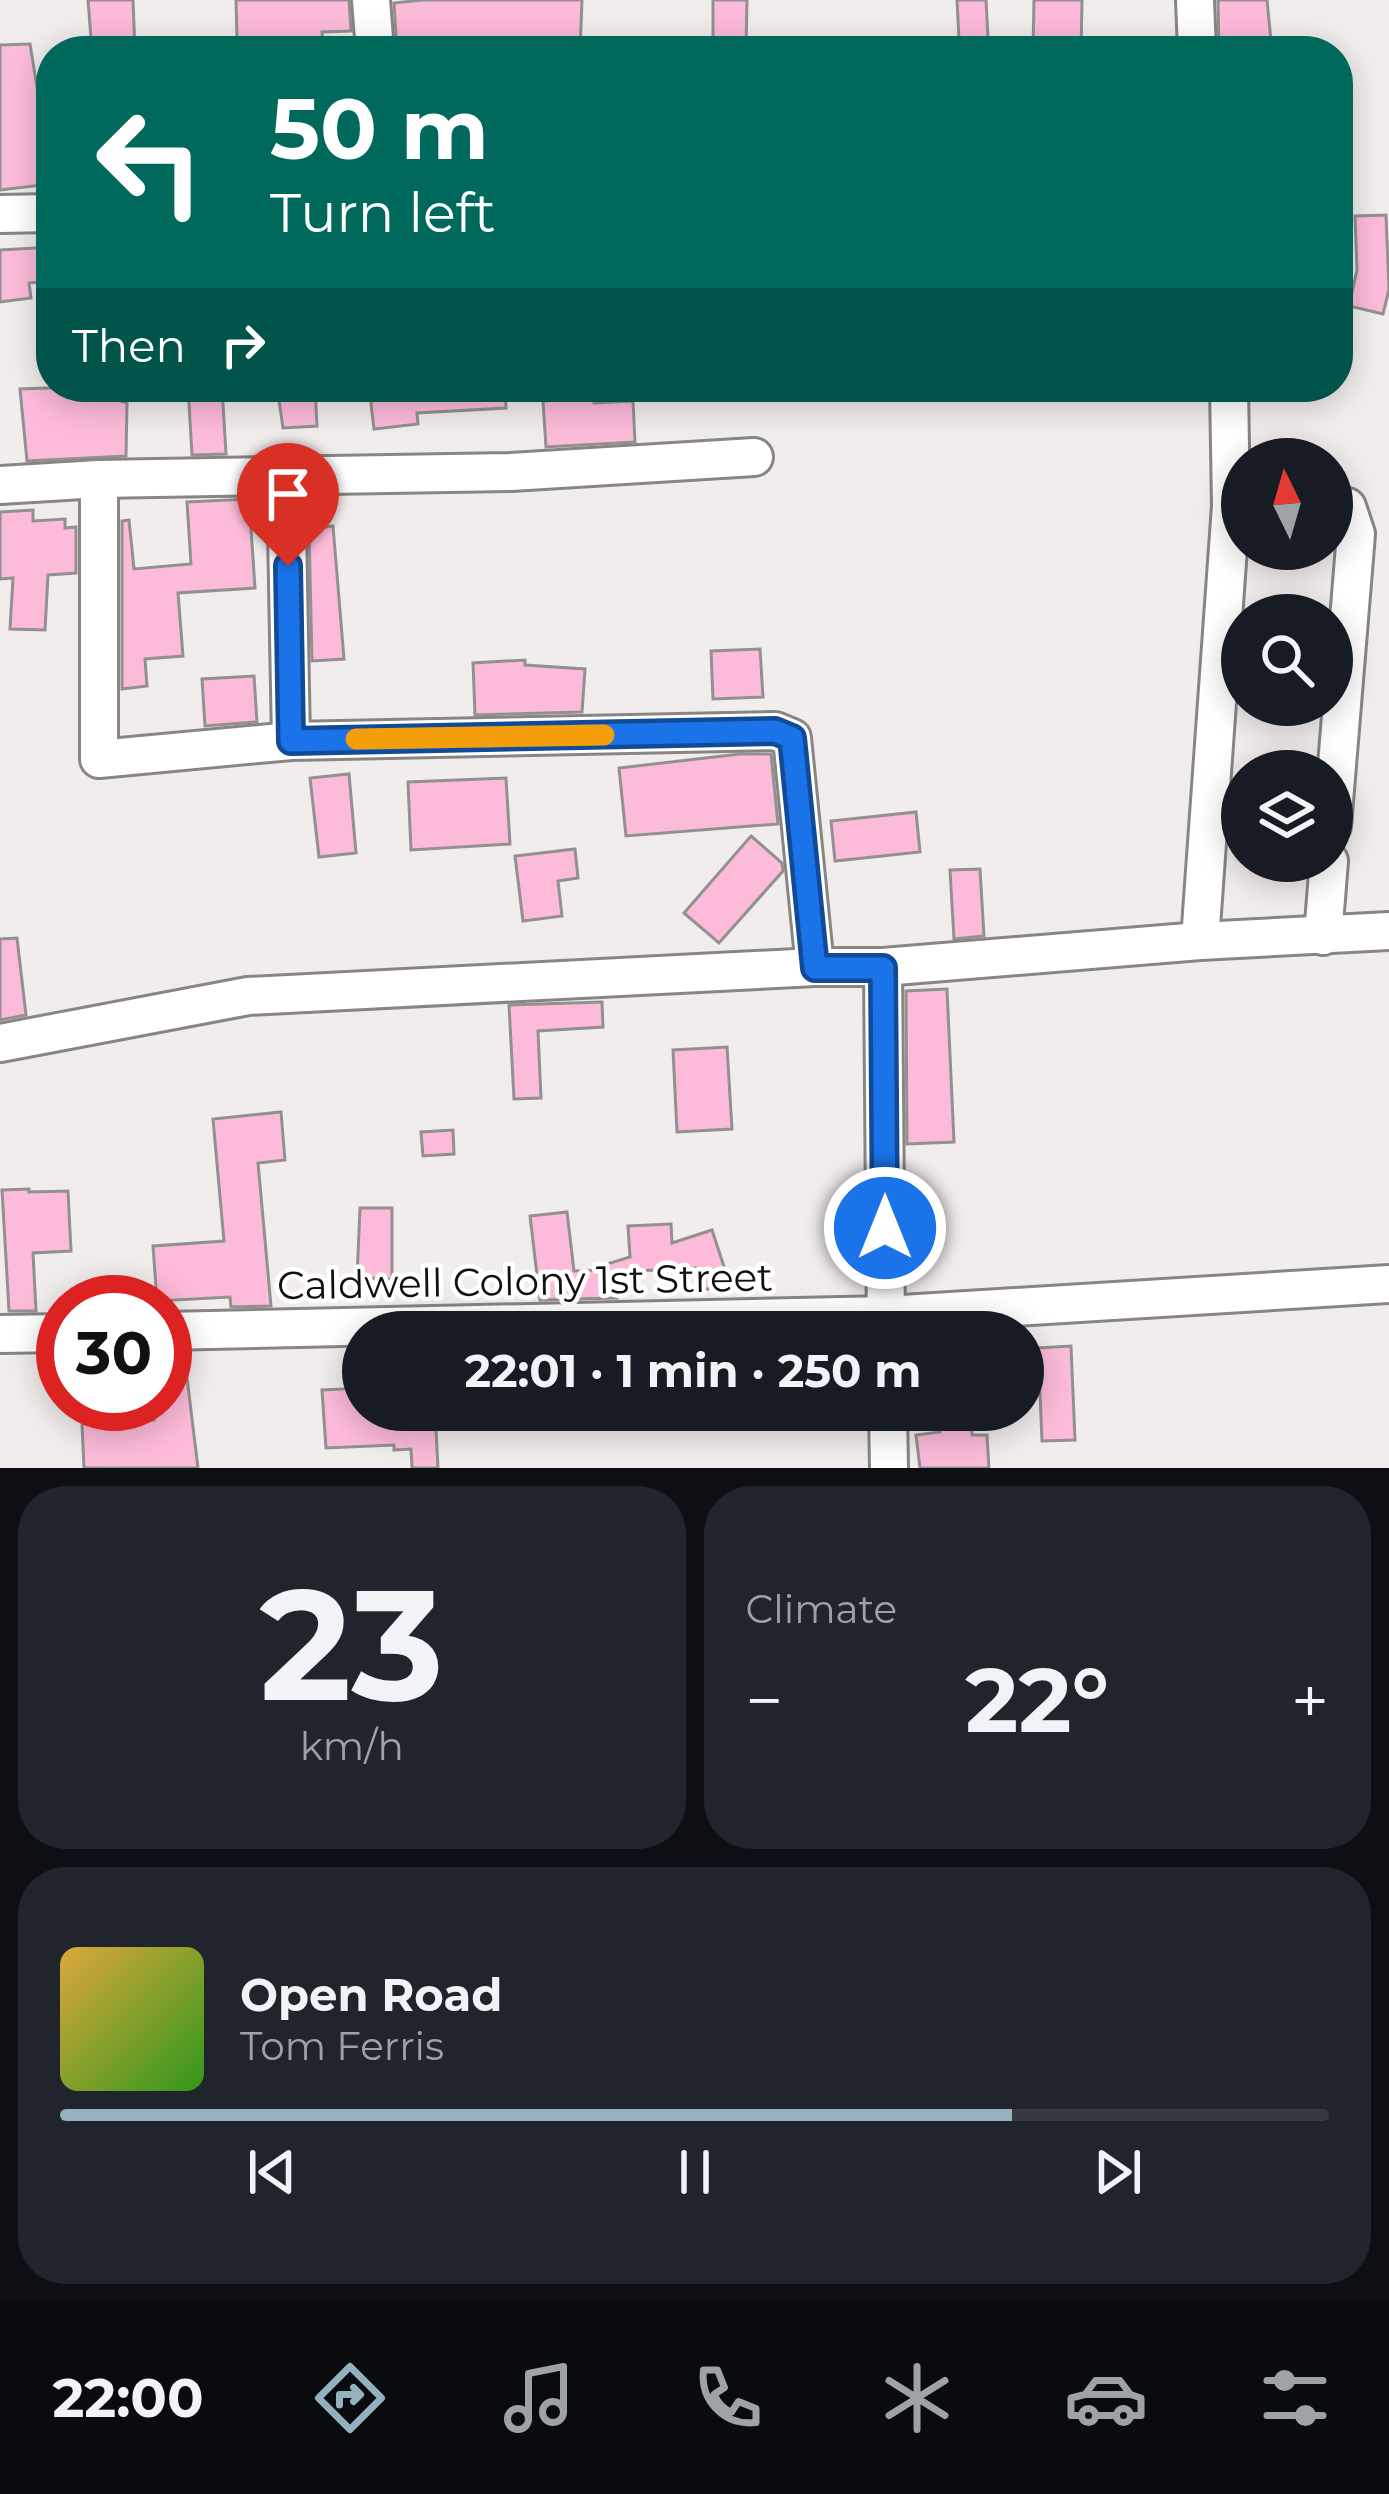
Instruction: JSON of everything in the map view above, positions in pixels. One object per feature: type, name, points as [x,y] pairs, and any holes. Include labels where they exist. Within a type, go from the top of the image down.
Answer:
[{"type":"street","points":[[371,0],[374,36]]},
{"type":"street","points":[[1195,0],[1197,36]]},
{"type":"street","points":[[0,214],[36,213]]},
{"type":"street","points":[[1230,402],[1232,438]]},
{"type":"street","points":[[0,485],[511,472],[754,457]]},
{"type":"street","points":[[286,478],[291,741]]},
{"type":"street","points":[[99,479],[98,759],[291,741],[775,731],[792,738],[815,968]]},
{"type":"street","points":[[1353,527],[1353,559]]},
{"type":"street","points":[[1200,941],[1232,570]]},
{"type":"street","points":[[1338,750],[1352,570]]},
{"type":"street","points":[[1323,936],[1327,882]]},
{"type":"street","points":[[0,1043],[248,996],[883,968],[1200,941],[1389,931]]},
{"type":"street","points":[[883,968],[886,1311]]},
{"type":"street","name":"Caldwell Colony 1st Street","points":[[1041,1311],[1389,1284]]},
{"type":"street","name":"Caldwell Colony 1st Street","points":[[192,1331],[342,1329]]},
{"type":"street","points":[[0,1334],[36,1333]]},
{"type":"street","points":[[889,1431],[890,1468]]},
{"type":"building","points":[[88,0],[133,0],[134,36],[91,36]]},
{"type":"building","points":[[236,0],[349,0],[351,31],[322,32],[322,36],[237,36]]},
{"type":"building","points":[[582,0],[581,36],[396,36],[394,3]]},
{"type":"building","points":[[713,0],[747,0],[746,36],[713,36]]},
{"type":"building","points":[[957,0],[986,0],[988,36],[959,36]]},
{"type":"building","points":[[1034,0],[1082,0],[1081,36],[1033,36]]},
{"type":"building","points":[[1218,0],[1267,0],[1271,36],[1219,36]]},
{"type":"building","points":[[30,44],[36,81],[36,186],[0,190],[0,45]]},
{"type":"building","points":[[1386,215],[1389,289],[1383,314],[1353,307],[1355,216]]},
{"type":"building","points":[[36,248],[31,298],[0,302],[0,250]]},
{"type":"building","points":[[36,388],[36,402],[127,403],[126,456],[27,461],[20,389]]},
{"type":"building","points":[[189,402],[223,402],[226,454],[192,455]]},
{"type":"building","points":[[279,402],[316,402],[317,426],[283,428]]},
{"type":"building","points":[[371,402],[506,402],[506,408],[417,413],[418,424],[374,429]]},
{"type":"building","points":[[543,402],[633,402],[635,442],[546,447]]},
{"type":"building","points":[[249,499],[255,588],[178,593],[183,656],[145,659],[147,686],[122,689],[122,521],[129,520],[134,569],[191,564],[187,502]]},
{"type":"building","points":[[33,510],[33,521],[65,519],[65,528],[76,527],[76,573],[48,575],[45,630],[10,629],[13,578],[0,579],[0,512]]},
{"type":"building","points":[[333,526],[344,659],[312,661],[309,529]]},
{"type":"building","points":[[760,649],[763,697],[713,699],[711,651]]},
{"type":"building","points":[[525,660],[525,665],[585,669],[582,712],[475,715],[473,663]]},
{"type":"building","points":[[254,676],[257,722],[205,726],[202,679]]},
{"type":"building","points":[[771,754],[778,824],[626,836],[619,768]]},
{"type":"building","points":[[349,774],[356,853],[319,857],[310,778]]},
{"type":"building","points":[[506,778],[510,844],[411,850],[408,782]]},
{"type":"building","points":[[916,812],[920,852],[835,861],[831,821]]},
{"type":"building","points":[[751,836],[782,863],[783,871],[719,943],[684,913]]},
{"type":"building","points":[[575,849],[578,878],[558,881],[562,916],[523,921],[515,856]]},
{"type":"building","points":[[980,869],[984,936],[954,939],[950,870]]},
{"type":"building","points":[[17,938],[26,1015],[0,1020],[0,939]]},
{"type":"building","points":[[947,989],[954,1142],[907,1144],[906,991]]},
{"type":"building","points":[[602,1002],[603,1027],[538,1031],[541,1098],[514,1099],[509,1005]]},
{"type":"building","points":[[727,1047],[732,1129],[677,1132],[673,1050]]},
{"type":"building","points":[[281,1112],[285,1160],[258,1163],[271,1306],[231,1307],[230,1297],[192,1299],[192,1275],[155,1275],[153,1246],[224,1241],[213,1119]]},
{"type":"building","points":[[453,1130],[454,1154],[423,1156],[421,1132]]},
{"type":"building","points":[[2,1190],[68,1191],[71,1251],[33,1253],[36,1311],[9,1311]]},
{"type":"building","points":[[360,1208],[392,1208],[392,1279],[357,1278]]},
{"type":"building","points":[[567,1212],[574,1271],[608,1270],[607,1264],[630,1257],[628,1226],[671,1224],[672,1243],[712,1230],[729,1282],[704,1290],[697,1268],[616,1272],[617,1298],[540,1300],[530,1216]]},
{"type":"building","points":[[1071,1346],[1075,1440],[1042,1441],[1044,1348]]},
{"type":"building","points":[[342,1389],[342,1431],[436,1431],[438,1468],[412,1468],[411,1449],[394,1450],[394,1445],[326,1448],[322,1390]]},
{"type":"building","points":[[192,1419],[198,1468],[84,1468],[82,1431],[192,1431]]},
{"type":"building","points":[[916,1435],[987,1435],[989,1468],[920,1468]]},
{"type":"slow traffic","points":[[356,739],[604,735]]},
{"type":"route","points":[[288,566],[291,741],[775,731],[792,738],[815,968],[883,968],[885,1228]]}]
